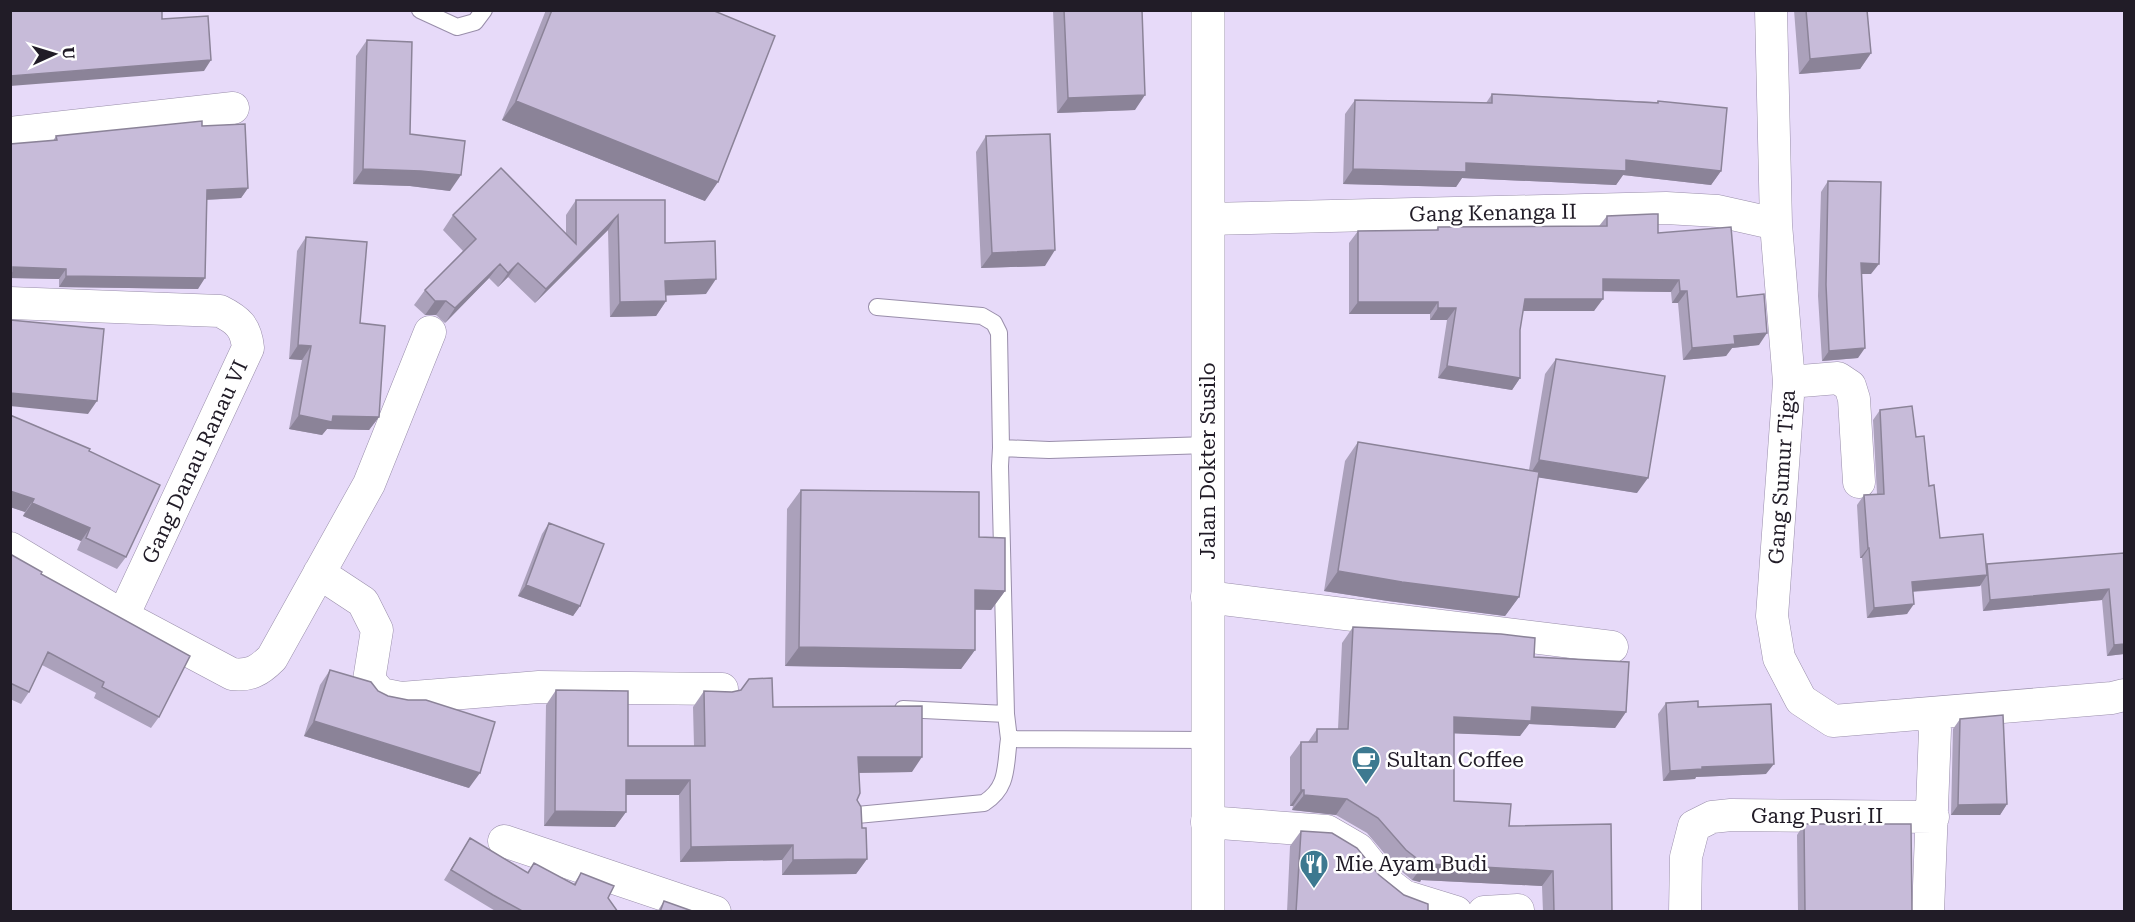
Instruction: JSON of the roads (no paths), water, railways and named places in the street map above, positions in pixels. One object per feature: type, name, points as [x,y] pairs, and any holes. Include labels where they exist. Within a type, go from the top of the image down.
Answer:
[{"type":"main road","name":"Jalan Dokter Susilo","points":[[1208,10],[1208,912]]},
{"type":"street","name":"Gang Sumur Tiga","points":[[1771,10],[1776,224],[1789,382],[1772,616],[1779,658],[1801,700],[1833,721],[2112,698],[2124,695]]},
{"type":"street","points":[[10,134],[233,108]]},
{"type":"street","name":"Gang Kenanga II","points":[[1208,219],[1666,208],[1718,211],[1776,224]]},
{"type":"street","name":"Gang Danau Ranau VI","points":[[10,303],[220,311],[237,320],[247,336],[248,348],[123,616]]},
{"type":"street","points":[[10,548],[123,616],[231,674],[245,675],[261,669],[272,658],[369,484],[430,332]]},
{"type":"street","points":[[1789,382],[1838,378],[1850,386],[1854,399],[1859,482]]},
{"type":"street","points":[[319,573],[363,602],[377,630],[369,680],[381,694],[401,698],[539,687],[722,689]]},
{"type":"street","points":[[1207,597],[1612,647]]},
{"type":"street","points":[[1923,714],[1932,719],[1935,730],[1928,912]]},
{"type":"street","name":"Gang Pusri II","points":[[1685,912],[1686,857],[1694,826],[1712,817],[1731,815],[1933,817]]},
{"type":"street","points":[[1207,822],[1327,831],[1358,849],[1382,879],[1404,896],[1456,912]]},
{"type":"street","points":[[504,841],[715,912]]},
{"type":"street","points":[[1484,912],[1518,910]]},
{"type":"lane","points":[[420,10],[457,27],[475,22],[484,10]]},
{"type":"lane","points":[[858,815],[984,803],[995,796],[1003,785],[1009,739],[1006,714],[999,333],[994,323],[982,316],[877,307]]},
{"type":"lane","points":[[1001,448],[1049,450],[1208,445]]},
{"type":"lane","points":[[903,709],[1006,714]]},
{"type":"lane","points":[[1009,739],[1207,740]]},
{"type":"place","name":"Sultan Coffee","points":[[1366,786]]},
{"type":"place","name":"Mie Ayam Budi","points":[[1314,890]]}]
